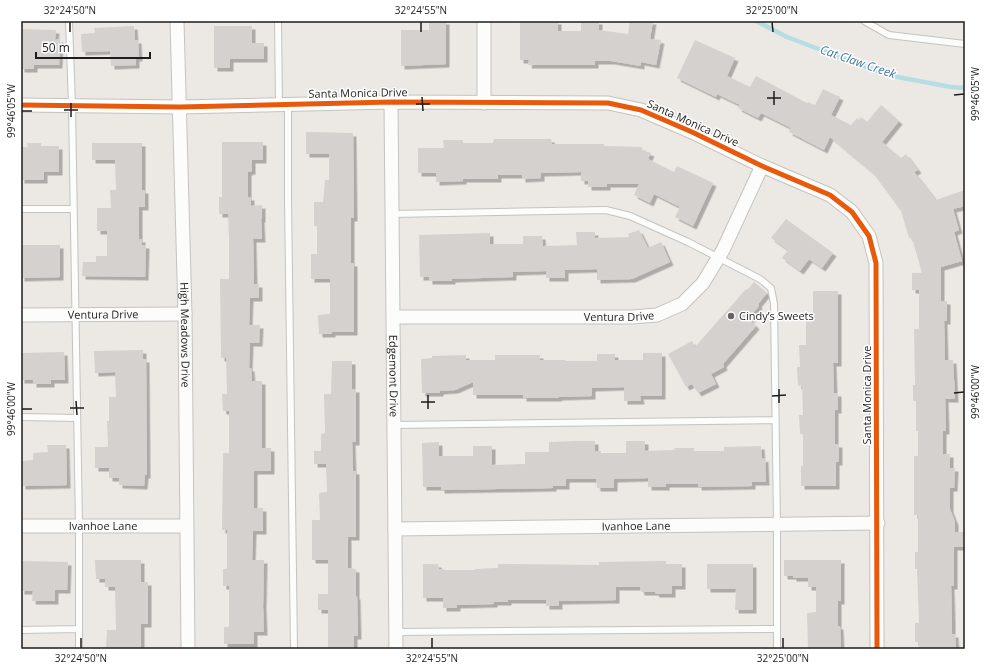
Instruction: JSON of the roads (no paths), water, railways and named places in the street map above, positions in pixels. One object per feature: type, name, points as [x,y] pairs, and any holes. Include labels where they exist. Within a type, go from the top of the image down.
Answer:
[{"type":"street","name":"High Meadows Drive","points":[[177,21],[185,314],[188,649]]},
{"type":"street","points":[[484,21],[484,103]]},
{"type":"street","name":"Santa Monica Drive","points":[[21,105],[180,107],[391,102],[608,103],[641,110],[692,132],[762,166],[830,195],[852,212],[869,236],[876,263],[878,649]]},
{"type":"street","name":"Edgemont Drive","points":[[391,102],[396,649]]},
{"type":"street","name":"Ventura Drive","points":[[394,318],[632,317],[657,315],[682,304],[703,283],[718,256],[762,166]]},
{"type":"street","name":"Ventura Drive","points":[[21,315],[185,314]]},
{"type":"street","name":"Ivanhoe Lane","points":[[395,529],[878,522]]},
{"type":"street","name":"Ivanhoe Lane","points":[[21,526],[186,526]]},
{"type":"lane","points":[[69,21],[72,106],[79,526],[79,649]]},
{"type":"lane","points":[[278,21],[284,105],[288,199],[294,649]]},
{"type":"lane","points":[[864,21],[889,35],[965,44]]},
{"type":"lane","points":[[21,209],[73,208]]},
{"type":"lane","points":[[393,214],[606,210],[630,216],[718,256],[760,279],[771,288],[774,304],[777,649]]},
{"type":"lane","points":[[21,417],[77,418]]},
{"type":"lane","points":[[394,424],[775,420]]},
{"type":"lane","points":[[21,630],[79,629]]},
{"type":"lane","points":[[395,632],[777,629]]},
{"type":"waterway","name":"Cat Claw Creek","points":[[756,21],[787,37],[887,75],[951,87],[965,88]]},
{"type":"place","name":"Cindy’s Sweets","points":[[731,316]]}]
